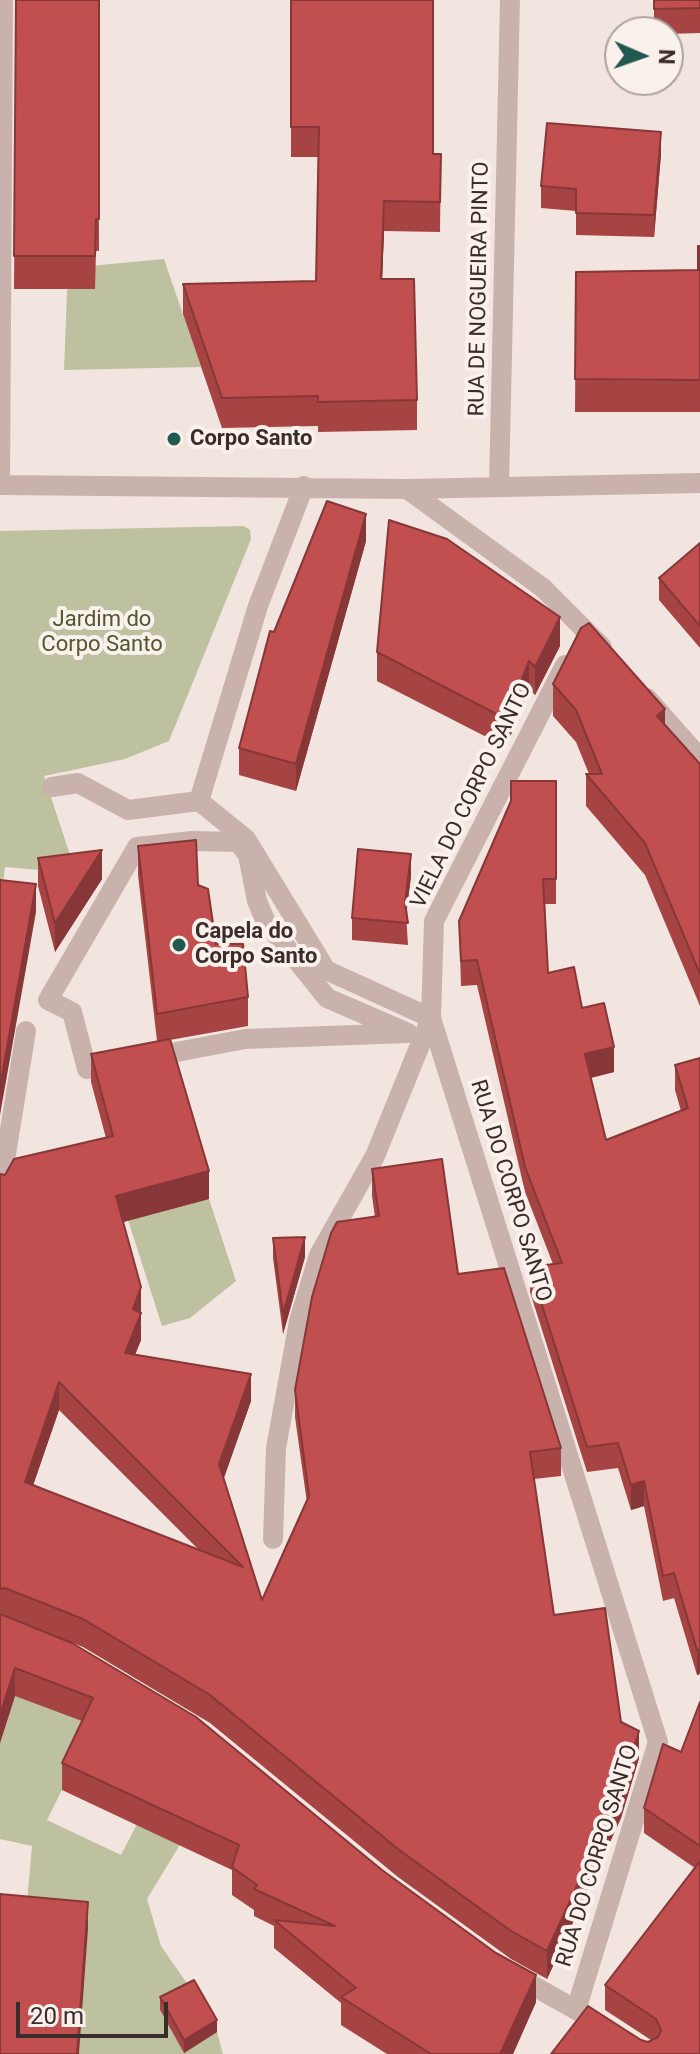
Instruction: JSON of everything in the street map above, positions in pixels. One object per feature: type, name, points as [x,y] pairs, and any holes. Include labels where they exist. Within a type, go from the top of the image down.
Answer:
[{"type":"street","points":[[3,0],[0,485],[407,489],[700,483]]},
{"type":"street","name":"RUA DE NOGUEIRA PINTO","points":[[499,486],[510,0]]},
{"type":"street","points":[[199,801],[258,606],[304,486]]},
{"type":"street","points":[[407,489],[543,588],[614,661]]},
{"type":"street","name":"VIELA DO CORPO SANTO","points":[[273,1539],[276,1448],[299,1321],[319,1255],[375,1156],[431,1018],[434,921],[584,627]]},
{"type":"street","points":[[634,684],[700,758]]},
{"type":"street","points":[[52,787],[78,783],[128,810],[199,801],[246,839],[326,970],[431,1018]]},
{"type":"street","points":[[180,842],[238,842],[248,855],[257,901],[266,922],[327,998],[408,1033],[245,1039],[87,1069],[72,1012],[48,1000],[137,847],[180,842]]},
{"type":"street","name":"RUA DO CORPO SANTO","points":[[431,1018],[658,1742],[576,2010]]},
{"type":"street","points":[[0,1191],[26,1031]]},
{"type":"street","points":[[491,1961],[600,2023]]},
{"type":"green space","points":[[164,259],[201,367],[64,370],[68,268]]},
{"type":"green space","name":"Jardim do Corpo Santo","points":[[244,526],[250,530],[251,539],[169,741],[125,759],[44,776],[76,873],[5,867],[0,908],[0,531]]},
{"type":"green space","points":[[209,1199],[236,1281],[190,1318],[162,1326],[128,1220]]},
{"type":"green space","points":[[15,1696],[108,1697],[47,1820],[121,1855],[182,1737],[224,1772],[147,1899],[161,1946],[193,1992],[160,2010],[184,2052],[217,2032],[223,2054],[79,2054],[88,1930],[25,1924],[32,1846],[0,1839],[0,1743]]},
{"type":"building","points":[[16,0],[99,0],[99,219],[96,219],[95,256],[14,256]]},
{"type":"building","points":[[291,0],[433,0],[433,154],[441,154],[440,202],[384,201],[381,279],[414,279],[417,400],[318,402],[318,396],[222,398],[183,284],[316,281],[319,127],[291,127]]},
{"type":"building","points":[[654,0],[700,0],[700,8],[654,9]]},
{"type":"building","points":[[547,123],[661,132],[654,215],[576,213],[576,189],[541,186]]},
{"type":"building","points":[[698,246],[700,380],[575,379],[576,272],[698,270]]},
{"type":"building","points":[[327,501],[366,514],[296,764],[239,748],[270,631],[274,632]]},
{"type":"building","points":[[389,520],[447,539],[560,617],[535,667],[529,661],[506,719],[377,652]]},
{"type":"building","points":[[700,543],[700,626],[659,578]]},
{"type":"building","points":[[589,623],[665,709],[657,716],[700,764],[700,974],[645,843],[586,774],[602,774],[576,710],[553,684],[581,628]]},
{"type":"building","points":[[511,781],[556,781],[556,879],[543,879],[548,973],[574,967],[582,1008],[604,1003],[614,1047],[585,1054],[606,1140],[688,1108],[675,1065],[700,1058],[700,1649],[697,1650],[674,1573],[663,1576],[644,1481],[631,1485],[618,1443],[587,1447],[530,1267],[562,1263],[525,1167],[477,960],[461,961],[459,921],[511,801]]},
{"type":"building","name":"Capela do Corpo Santo","points":[[196,840],[198,885],[208,889],[216,944],[243,944],[248,997],[157,1014],[138,846]]},
{"type":"building","points":[[358,849],[411,854],[405,903],[408,923],[352,918]]},
{"type":"building","points":[[102,850],[55,923],[38,858]]},
{"type":"building","points":[[0,880],[36,884],[0,1087]]},
{"type":"building","points":[[170,1039],[209,1171],[116,1196],[141,1287],[133,1309],[141,1313],[125,1353],[251,1374],[219,1464],[262,1600],[309,1496],[295,1390],[312,1297],[337,1222],[379,1216],[372,1169],[442,1159],[458,1274],[504,1268],[561,1448],[530,1452],[554,1615],[605,1608],[621,1722],[639,1731],[621,1790],[547,1951],[511,1931],[398,1849],[210,1695],[83,1619],[5,1588],[0,1589],[0,1174],[5,1175],[14,1159],[113,1136],[91,1054]],"holes":[[[59,1382],[243,1567],[25,1482]]]},
{"type":"building","points":[[305,1237],[283,1314],[273,1238]]},
{"type":"building","points":[[0,1614],[72,1643],[196,1717],[382,1870],[496,1953],[536,1975],[500,2054],[431,2054],[341,1997],[356,1988],[274,1920],[335,1926],[254,1889],[257,1885],[232,1867],[239,1845],[62,1763],[93,1698],[15,1668],[0,1715]]},
{"type":"building","points":[[700,1702],[700,1846],[644,1808],[663,1744],[681,1752]]},
{"type":"building","points":[[700,1861],[700,2054],[551,2054],[588,2006],[641,2040],[648,2042],[658,2037],[661,2030],[656,2019],[605,1985]]},
{"type":"building","points":[[0,1894],[88,1902],[77,2054],[0,2054]]},
{"type":"building","points":[[194,1980],[217,2020],[184,2040],[160,1997]]},
{"type":"place","name":"Corpo Santo","points":[[174,439]]},
{"type":"place","name":"Capela do Corpo Santo","points":[[179,945]]}]
